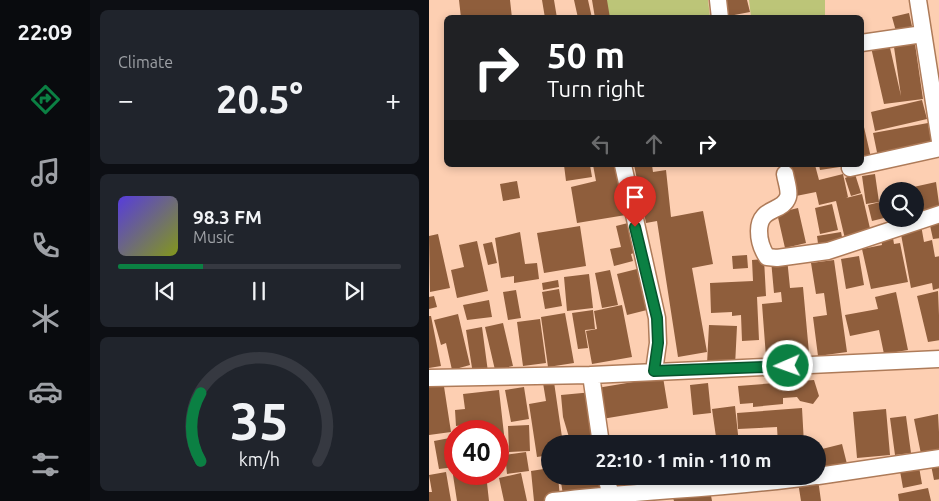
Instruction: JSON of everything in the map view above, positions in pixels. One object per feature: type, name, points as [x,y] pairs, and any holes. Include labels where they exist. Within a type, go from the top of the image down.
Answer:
[{"type":"street","points":[[718,0],[720,15]]},
{"type":"street","points":[[918,0],[939,141]]},
{"type":"street","points":[[864,43],[923,34]]},
{"type":"street","points":[[864,165],[939,148]]},
{"type":"street","points":[[623,167],[657,318],[658,343],[654,371]]},
{"type":"street","points":[[850,168],[854,167]]},
{"type":"street","points":[[785,174],[789,195],[787,201],[763,216],[759,225],[761,248],[767,256],[777,258],[828,251],[939,214]]},
{"type":"street","points":[[429,378],[591,375],[865,364],[939,359]]},
{"type":"street","points":[[591,375],[600,435]]},
{"type":"street","points":[[826,475],[939,458]]},
{"type":"street","points":[[553,501],[753,485]]},
{"type":"shaded area","points":[[598,0],[708,0],[710,15],[599,15]]},
{"type":"shaded area","points":[[749,0],[825,0],[825,15],[751,15]]},
{"type":"building","points":[[459,0],[510,0],[512,15],[461,15]]},
{"type":"building","points":[[542,0],[554,0],[556,15],[544,15]]},
{"type":"building","points":[[574,0],[588,0],[591,15],[577,15]]},
{"type":"building","points":[[592,0],[607,0],[610,15],[594,15]]},
{"type":"building","points":[[726,0],[747,0],[750,12],[729,15]]},
{"type":"building","points":[[909,13],[913,31],[897,35],[892,17]]},
{"type":"building","points":[[914,37],[923,99],[884,104],[870,43],[888,39],[901,96],[893,40]]},
{"type":"building","points":[[922,100],[927,119],[875,131],[871,112]]},
{"type":"building","points":[[928,123],[933,152],[879,162],[873,133]]},
{"type":"building","points":[[864,127],[872,162],[864,163]]},
{"type":"building","points":[[564,167],[590,167],[592,177],[566,181]]},
{"type":"building","points":[[593,167],[624,167],[632,214],[577,223],[571,187],[596,181]]},
{"type":"building","points":[[634,167],[652,167],[653,172],[666,170],[671,217],[703,211],[713,264],[692,268],[707,352],[678,357],[657,221],[646,223]]},
{"type":"building","points":[[789,167],[816,167],[819,180],[843,174],[848,197],[846,198],[862,194],[872,237],[846,243],[836,201],[819,205],[816,192],[796,196]]},
{"type":"building","points":[[819,167],[840,167],[820,170]]},
{"type":"building","points":[[855,174],[861,193],[851,196],[845,178]]},
{"type":"building","points":[[875,174],[879,202],[866,204],[862,176]]},
{"type":"building","points":[[517,181],[520,198],[503,201],[500,184]]},
{"type":"building","points":[[936,182],[940,211],[924,214],[924,185]]},
{"type":"building","points":[[879,202],[879,219],[872,221],[868,205]]},
{"type":"building","points":[[832,204],[838,230],[820,234],[815,208]]},
{"type":"building","points":[[798,208],[806,243],[785,248],[777,213]]},
{"type":"building","points":[[940,219],[940,238],[933,239],[929,221]]},
{"type":"building","points":[[636,221],[643,250],[631,254],[633,261],[614,266],[610,249],[621,247],[616,226]]},
{"type":"building","points":[[580,226],[586,266],[544,273],[537,233]]},
{"type":"building","points":[[921,227],[924,242],[932,240],[935,257],[940,256],[940,288],[933,290],[932,283],[911,288],[900,229]]},
{"type":"building","points":[[520,232],[525,264],[537,263],[539,279],[514,283],[514,276],[501,278],[495,238]]},
{"type":"building","points":[[841,232],[844,247],[819,251],[817,236]]},
{"type":"building","points":[[892,232],[894,244],[900,243],[908,282],[871,289],[862,249],[882,245],[880,234]]},
{"type":"building","points":[[438,234],[450,288],[430,292],[429,236]]},
{"type":"building","points":[[477,241],[488,291],[457,298],[451,270],[464,267],[459,245]]},
{"type":"building","points":[[492,242],[497,263],[488,265],[483,244]]},
{"type":"building","points":[[747,255],[748,268],[733,269],[732,256]]},
{"type":"building","points":[[859,256],[864,285],[846,289],[841,259]]},
{"type":"building","points":[[787,258],[790,288],[803,287],[809,353],[766,357],[762,304],[782,302],[781,292],[774,293],[771,260]]},
{"type":"building","points":[[764,259],[766,296],[757,297],[759,340],[742,341],[741,315],[732,316],[732,312],[711,313],[710,283],[753,281],[752,260]]},
{"type":"building","points":[[834,260],[847,352],[818,356],[813,317],[827,315],[824,293],[816,294],[811,263]]},
{"type":"building","points":[[649,266],[659,307],[627,315],[617,274]]},
{"type":"building","points":[[610,270],[618,305],[602,308],[595,273]]},
{"type":"building","points":[[589,274],[593,308],[567,311],[564,277]]},
{"type":"building","points":[[558,280],[559,287],[543,290],[542,283]]},
{"type":"building","points":[[559,289],[562,306],[545,309],[542,292]]},
{"type":"building","points":[[516,290],[521,318],[508,320],[503,292]]},
{"type":"building","points":[[938,291],[940,340],[928,342],[917,296]]},
{"type":"building","points":[[896,292],[908,350],[884,354],[879,330],[850,336],[845,315],[878,309],[875,297]]},
{"type":"building","points":[[434,296],[437,307],[429,309],[429,297]]},
{"type":"building","points":[[489,300],[492,317],[467,320],[463,305]]},
{"type":"building","points":[[622,305],[632,357],[592,364],[586,331],[597,329],[594,311]]},
{"type":"building","points":[[593,310],[595,329],[585,330],[588,348],[578,349],[572,313]]},
{"type":"building","points":[[565,313],[574,363],[548,367],[541,317]]},
{"type":"building","points":[[458,314],[470,365],[452,370],[446,343],[441,345],[434,320]]},
{"type":"building","points":[[429,316],[431,316],[441,366],[429,368]]},
{"type":"building","points":[[540,319],[546,363],[523,366],[517,322]]},
{"type":"building","points":[[503,323],[513,366],[495,370],[485,327]]},
{"type":"building","points":[[709,325],[737,326],[735,366],[707,364]]},
{"type":"building","points":[[482,327],[488,372],[473,374],[466,330]]},
{"type":"building","points":[[663,377],[668,408],[602,419],[597,388]]},
{"type":"building","points":[[443,380],[449,420],[444,420],[444,433],[429,435],[429,382]]},
{"type":"building","points":[[814,380],[819,396],[813,404],[800,401],[797,397],[783,398],[783,404],[753,407],[753,403],[740,404],[738,386]]},
{"type":"building","points":[[554,382],[562,435],[541,435],[541,456],[537,457],[529,404],[546,401],[543,383]]},
{"type":"building","points":[[708,383],[711,413],[693,415],[690,385]]},
{"type":"building","points":[[524,387],[529,419],[511,422],[505,390]]},
{"type":"building","points":[[499,390],[502,420],[456,420],[455,410],[465,409],[463,394]]},
{"type":"building","points":[[593,392],[596,435],[568,435],[563,417],[561,395]]},
{"type":"building","points":[[735,406],[738,435],[716,435],[712,409]]},
{"type":"building","points":[[802,408],[804,435],[777,435],[777,427],[738,429],[737,413]]},
{"type":"building","points":[[886,409],[890,455],[857,458],[853,412]]},
{"type":"building","points":[[938,414],[940,450],[921,454],[914,419]]},
{"type":"building","points":[[906,416],[911,453],[895,455],[890,418]]},
{"type":"building","points":[[529,425],[530,451],[509,452],[509,426]]},
{"type":"building","points":[[444,439],[444,468],[439,469],[434,441]]},
{"type":"building","points":[[842,444],[847,464],[826,466],[826,448]]},
{"type":"building","points":[[526,452],[529,471],[509,474],[509,454]]},
{"type":"building","points":[[940,458],[940,479],[934,480],[930,460]]},
{"type":"building","points":[[919,467],[922,484],[903,488],[900,471]]},
{"type":"building","points":[[541,469],[541,485],[559,485],[560,498],[550,501],[534,501],[531,471]]},
{"type":"building","points":[[444,472],[444,485],[448,485],[451,501],[429,501],[429,492],[432,492],[429,475]]},
{"type":"building","points":[[521,473],[527,501],[504,501],[501,485],[509,485],[509,476]]},
{"type":"building","points":[[455,485],[487,485],[489,501],[457,501]]},
{"type":"building","points":[[561,485],[601,485],[603,499],[564,501]]},
{"type":"building","points":[[615,485],[638,485],[638,487],[616,491]]},
{"type":"building","points":[[798,485],[819,485],[821,501],[801,501]]},
{"type":"building","points":[[928,488],[931,501],[899,501],[898,494]]},
{"type":"building","points":[[710,490],[712,501],[674,501],[673,498]]},
{"type":"route","points":[[635,227],[657,318],[658,343],[654,371],[788,366]]}]
